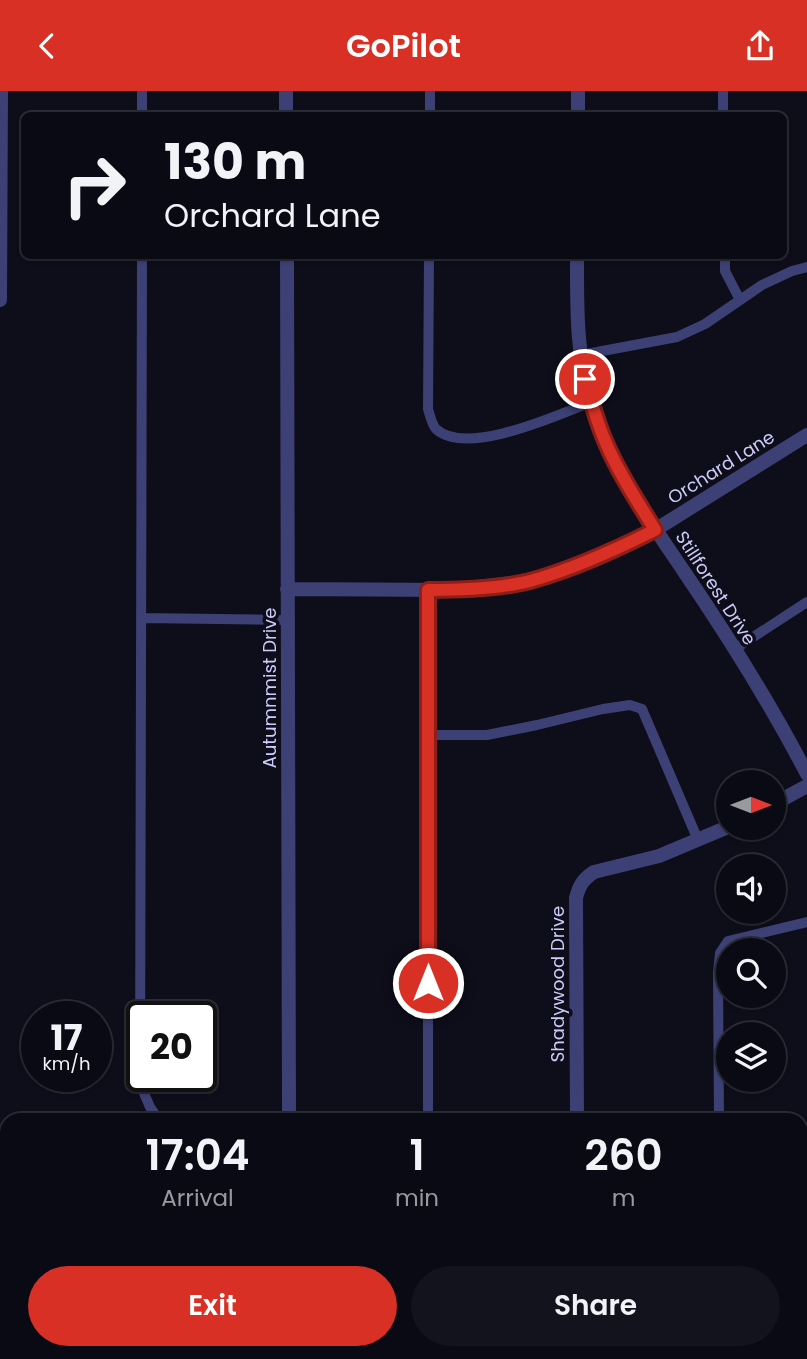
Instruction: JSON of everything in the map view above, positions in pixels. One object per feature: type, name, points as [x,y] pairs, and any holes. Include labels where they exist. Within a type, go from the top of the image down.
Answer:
[{"type":"street","points":[[0,300],[1,91]]},
{"type":"street","points":[[286,91],[286,112]]},
{"type":"street","points":[[578,91],[578,112]]},
{"type":"street","name":"Autumnmist Drive","points":[[287,259],[289,1113]]},
{"type":"street","name":"Stillforest Drive","points":[[577,259],[578,334],[581,355],[591,402],[605,442],[655,530],[735,649],[807,774]]},
{"type":"street","name":"Orchard Lane","points":[[287,589],[452,590],[528,581],[563,571],[655,530],[807,435]]},
{"type":"street","points":[[786,797],[807,786]]},
{"type":"street","name":"Shadywood Drive","points":[[577,1113],[578,887],[584,878],[594,872],[659,856],[716,832]]},
{"type":"lane","points":[[142,91],[142,112]]},
{"type":"lane","points":[[430,91],[430,112]]},
{"type":"lane","points":[[723,91],[723,112]]},
{"type":"lane","points":[[142,259],[140,1084],[154,1113]]},
{"type":"lane","points":[[429,259],[428,409],[434,428],[447,436],[478,439],[536,424],[591,402]]},
{"type":"lane","points":[[724,259],[725,271],[740,300]]},
{"type":"lane","points":[[581,355],[677,337],[705,324],[762,285],[807,267]]},
{"type":"lane","points":[[428,590],[428,1113]]},
{"type":"lane","points":[[735,649],[807,602]]},
{"type":"lane","points":[[141,618],[288,620]]},
{"type":"lane","points":[[428,735],[487,735],[603,709],[630,705],[642,709],[698,840]]},
{"type":"lane","points":[[719,1113],[720,953],[728,941],[807,922]]},
{"type":"route","points":[[428,983],[428,590],[452,590],[528,581],[563,571],[655,530],[605,442],[585,379]]}]
